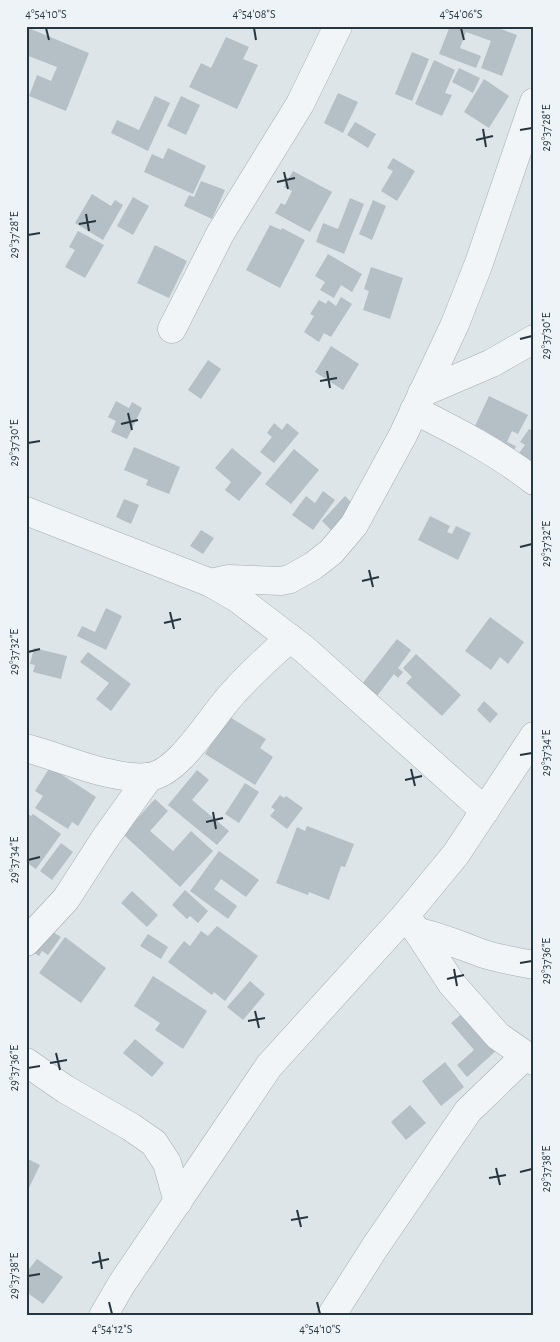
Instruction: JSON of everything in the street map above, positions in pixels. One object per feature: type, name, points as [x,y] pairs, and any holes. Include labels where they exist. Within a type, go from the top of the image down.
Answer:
[{"type":"street","points":[[172,329],[220,234],[300,104],[338,26]]},
{"type":"street","points":[[211,583],[237,579],[286,580],[313,566],[331,552],[354,525],[403,435],[455,324],[534,102]]},
{"type":"street","points":[[418,402],[534,339]]},
{"type":"street","points":[[418,402],[459,432],[534,481]]},
{"type":"street","points":[[26,511],[211,583],[236,598],[304,649],[484,811]]},
{"type":"street","points":[[26,748],[93,769],[149,778],[167,770],[195,742],[234,692],[290,638]]},
{"type":"street","points":[[103,1316],[269,1066],[411,924],[534,736]]},
{"type":"street","points":[[26,942],[66,898],[104,840],[149,778]]},
{"type":"street","points":[[411,924],[484,954],[534,965]]},
{"type":"street","points":[[331,1316],[375,1247],[468,1111],[529,1059],[498,1036],[452,984],[411,924]]},
{"type":"street","points":[[26,1062],[65,1089],[131,1127],[154,1143],[167,1163],[178,1202]]},
{"type":"building","points":[[450,26],[493,26],[517,35],[502,76],[481,68],[491,41],[466,32],[460,48],[481,56],[476,68],[439,54]]},
{"type":"building","points":[[26,27],[89,53],[66,111],[29,96],[37,75],[51,81],[57,67],[26,55]]},
{"type":"building","points":[[226,37],[249,47],[243,59],[258,65],[237,109],[189,87],[201,63],[211,68]]},
{"type":"building","points":[[412,52],[429,59],[412,101],[395,94]]},
{"type":"building","points":[[434,60],[455,70],[445,93],[452,95],[442,116],[415,104]]},
{"type":"building","points":[[459,68],[480,78],[473,93],[452,82]]},
{"type":"building","points":[[484,79],[509,96],[489,128],[464,112]]},
{"type":"building","points":[[338,93],[358,102],[343,133],[324,123]]},
{"type":"building","points":[[155,96],[170,103],[148,151],[111,133],[117,120],[139,130]]},
{"type":"building","points":[[181,96],[200,105],[186,135],[167,126]]},
{"type":"building","points":[[355,122],[376,134],[368,148],[347,135]]},
{"type":"building","points":[[168,148],[206,166],[193,194],[144,172],[152,154],[163,159]]},
{"type":"building","points":[[393,158],[415,171],[397,201],[381,191],[393,171],[387,168]]},
{"type":"building","points":[[293,171],[332,192],[310,232],[275,213],[281,203],[285,205],[292,191],[284,187]]},
{"type":"building","points":[[201,181],[225,190],[212,219],[184,206],[189,195],[194,197]]},
{"type":"building","points":[[92,194],[111,206],[115,200],[123,205],[103,240],[75,223]]},
{"type":"building","points":[[133,197],[149,206],[133,235],[117,226]]},
{"type":"building","points":[[350,198],[364,204],[344,254],[316,242],[323,223],[338,229]]},
{"type":"building","points":[[373,200],[386,206],[372,240],[359,234]]},
{"type":"building","points":[[270,225],[281,230],[282,228],[305,240],[280,288],[246,270]]},
{"type":"building","points":[[78,231],[104,245],[85,278],[65,267],[75,250],[69,247]]},
{"type":"building","points":[[155,245],[187,261],[169,298],[137,283]]},
{"type":"building","points":[[328,254],[362,274],[352,292],[341,285],[334,298],[320,290],[325,282],[315,276]]},
{"type":"building","points":[[371,267],[403,278],[390,319],[363,310],[369,291],[364,289]]},
{"type":"building","points":[[341,297],[352,304],[331,337],[324,333],[319,342],[304,332],[314,316],[310,314],[319,300],[326,304],[328,300],[336,306]]},
{"type":"building","points":[[331,346],[359,364],[343,390],[315,372]]},
{"type":"building","points":[[208,360],[221,369],[201,399],[188,390]]},
{"type":"building","points":[[489,396],[528,415],[518,434],[512,431],[507,442],[516,446],[509,461],[465,421],[475,426]]},
{"type":"building","points":[[116,401],[129,408],[132,402],[142,408],[127,439],[111,432],[116,421],[108,417]]},
{"type":"building","points":[[274,423],[282,430],[287,423],[299,433],[274,463],[260,452],[272,437],[267,433]]},
{"type":"building","points":[[529,429],[534,432],[534,459],[529,466],[516,457],[525,445],[520,442]]},
{"type":"building","points":[[134,447],[180,467],[169,494],[146,485],[148,480],[124,470]]},
{"type":"building","points":[[232,448],[262,473],[239,501],[225,490],[231,482],[215,468]]},
{"type":"building","points":[[294,449],[319,470],[291,504],[265,484]]},
{"type":"building","points":[[323,491],[335,500],[313,530],[292,515],[306,496],[315,503]]},
{"type":"building","points":[[345,496],[357,508],[334,533],[322,521]]},
{"type":"building","points":[[124,499],[139,505],[131,524],[116,517]]},
{"type":"building","points":[[430,516],[450,526],[447,532],[452,534],[456,526],[471,533],[458,560],[418,540]]},
{"type":"building","points":[[201,530],[214,538],[203,554],[190,546]]},
{"type":"building","points":[[106,608],[122,616],[106,650],[77,636],[82,626],[95,632]]},
{"type":"building","points":[[490,617],[524,642],[508,664],[500,657],[491,670],[465,651]]},
{"type":"building","points":[[397,639],[411,650],[398,668],[403,672],[398,678],[394,674],[377,696],[362,684]]},
{"type":"building","points":[[34,648],[67,656],[61,679],[33,672],[35,665],[30,664]]},
{"type":"building","points":[[88,652],[131,684],[111,711],[96,699],[109,683],[80,662]]},
{"type":"building","points":[[416,654],[461,695],[442,716],[406,683],[412,677],[403,668]]},
{"type":"building","points":[[484,701],[498,714],[490,723],[477,710]]},
{"type":"building","points":[[228,716],[266,739],[260,748],[273,757],[255,785],[205,754]]},
{"type":"building","points":[[50,767],[96,797],[78,826],[72,822],[68,829],[35,808],[43,796],[35,791]]},
{"type":"building","points":[[197,770],[209,780],[192,800],[229,831],[217,845],[168,805]]},
{"type":"building","points":[[245,783],[259,792],[239,823],[225,814]]},
{"type":"building","points":[[280,795],[284,798],[286,796],[303,808],[287,829],[270,816],[275,810],[271,807]]},
{"type":"building","points":[[155,799],[168,811],[150,831],[173,851],[191,831],[213,851],[180,887],[123,834]]},
{"type":"building","points":[[26,812],[31,816],[33,814],[61,834],[36,869],[26,862]]},
{"type":"building","points":[[307,826],[354,844],[345,867],[341,866],[329,900],[309,892],[308,895],[276,883],[297,827],[305,831]]},
{"type":"building","points":[[61,843],[73,852],[52,880],[40,871]]},
{"type":"building","points":[[219,851],[259,880],[246,897],[221,879],[214,889],[237,906],[228,919],[190,891]]},
{"type":"building","points":[[185,890],[208,911],[198,923],[190,916],[187,919],[172,905]]},
{"type":"building","points":[[132,891],[158,915],[147,927],[121,903]]},
{"type":"building","points":[[217,926],[258,956],[225,1001],[214,992],[212,995],[168,962],[184,941],[190,946],[201,931],[208,936]]},
{"type":"building","points":[[48,929],[61,937],[48,955],[42,951],[39,956],[33,952]]},
{"type":"building","points":[[148,934],[168,947],[161,959],[140,946]]},
{"type":"building","points":[[65,937],[106,968],[81,1003],[39,973]]},
{"type":"building","points":[[153,976],[207,1011],[183,1049],[155,1030],[160,1023],[134,1006]]},
{"type":"building","points":[[250,981],[265,994],[243,1020],[227,1007]]},
{"type":"building","points":[[464,1012],[497,1050],[467,1077],[457,1065],[474,1050],[451,1023]]},
{"type":"building","points":[[135,1039],[164,1063],[152,1077],[123,1053]]},
{"type":"building","points":[[445,1062],[464,1087],[441,1106],[422,1081]]},
{"type":"building","points":[[410,1105],[426,1123],[406,1140],[391,1122]]},
{"type":"building","points":[[26,1158],[40,1165],[26,1194]]},
{"type":"building","points":[[37,1259],[63,1277],[43,1304],[26,1292],[26,1273]]}]
